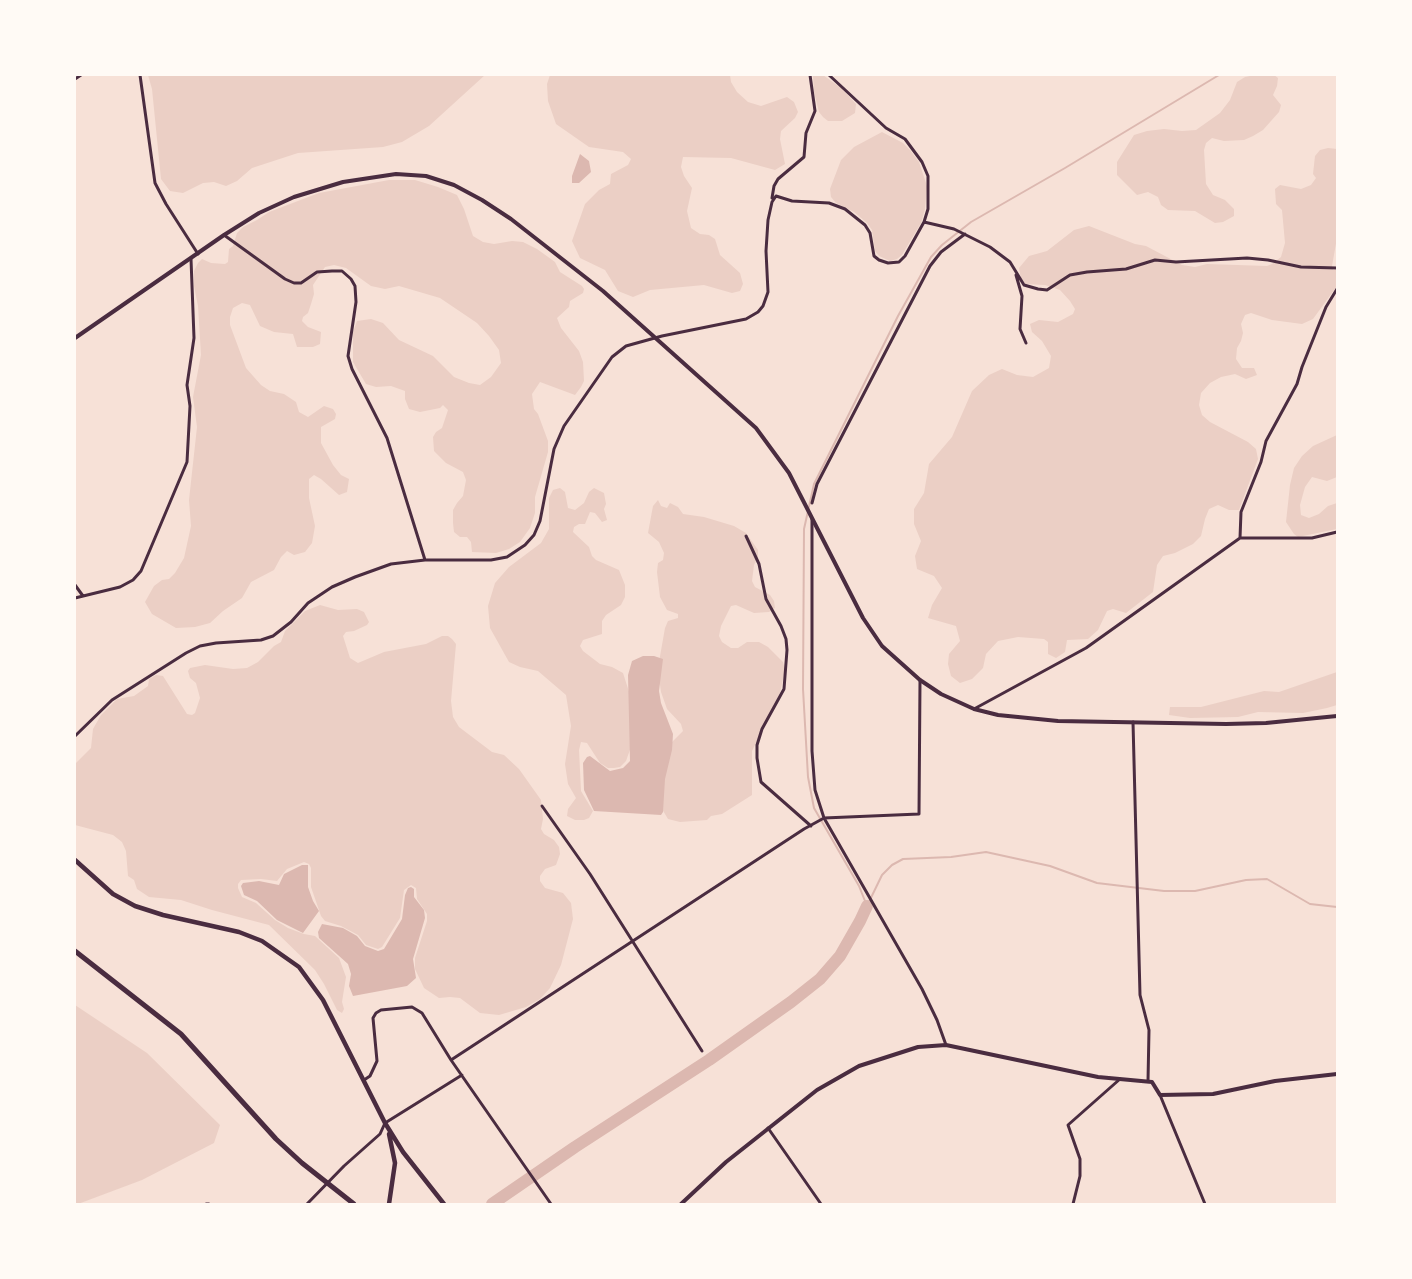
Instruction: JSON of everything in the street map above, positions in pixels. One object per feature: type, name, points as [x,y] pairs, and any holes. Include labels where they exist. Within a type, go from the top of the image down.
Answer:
[{"type":"highway","points":[[75,951],[181,1034],[258,1121],[302,1163],[354,1204]]},
{"type":"main road","points":[[75,860],[113,894],[135,906],[239,932],[262,941],[299,967],[312,984],[403,1152],[444,1204]]},
{"type":"main road","points":[[386,1123],[393,1145],[395,1162],[389,1204]]},
{"type":"street","points":[[75,79],[81,75]]},
{"type":"street","points":[[140,75],[155,183],[165,204],[198,254]]},
{"type":"street","points":[[75,736],[112,700],[186,652],[216,643],[261,640],[273,636],[291,622],[308,603],[332,587],[391,564],[425,560],[491,560],[507,556],[525,545],[534,535],[540,521],[554,449],[564,426],[612,357],[626,346],[740,321],[758,312],[768,292],[766,251],[768,220],[774,186],[778,179],[804,157],[806,133],[815,111],[810,75]]},
{"type":"street","points":[[772,200],[779,195],[788,200],[830,203],[845,208],[866,225],[870,233],[874,256],[888,263],[899,262],[905,256],[924,222],[928,201],[928,176],[916,152],[905,139],[886,128],[829,75]]},
{"type":"street","points":[[75,338],[224,235],[275,205],[343,182],[396,174],[426,176],[454,185],[511,219],[603,291],[756,428],[778,457],[803,499],[863,618],[882,646],[920,680],[940,694],[974,709],[1021,719],[1256,723],[1337,716]]},
{"type":"street","points":[[924,222],[957,230],[1002,255],[1010,262],[1027,287],[1047,290],[1070,275],[1126,269],[1155,260],[1176,262],[1247,258],[1301,267],[1337,268]]},
{"type":"street","points":[[812,503],[817,484],[930,266],[963,234]]},
{"type":"street","points":[[224,235],[294,283],[301,283],[317,272],[342,271],[351,279],[355,286],[356,302],[348,356],[352,369],[387,438],[425,560]]},
{"type":"street","points":[[75,598],[120,587],[133,580],[141,571],[187,462],[190,406],[187,385],[194,338],[191,259]]},
{"type":"street","points":[[1017,273],[1022,296],[1020,329],[1026,343]]},
{"type":"street","points":[[1240,538],[1241,512],[1261,462],[1266,441],[1297,384],[1326,307],[1337,289]]},
{"type":"street","points":[[812,517],[810,553],[812,751],[815,790],[825,818],[922,989],[946,1045]]},
{"type":"street","points":[[974,709],[1086,648],[1240,538],[1312,538],[1337,532]]},
{"type":"street","points":[[746,536],[759,564],[766,598],[786,639],[787,650],[784,689],[762,729],[757,745],[761,782],[811,826]]},
{"type":"street","points":[[75,585],[82,596]]},
{"type":"street","points":[[451,1060],[825,818],[919,814],[920,680]]},
{"type":"street","points":[[1133,722],[1140,995],[1149,1030],[1148,1081]]},
{"type":"street","points":[[542,806],[590,874],[702,1051]]},
{"type":"street","points":[[364,1080],[370,1076],[377,1061],[373,1018],[376,1013],[381,1010],[412,1007],[422,1013],[451,1060],[551,1204]]},
{"type":"street","points":[[681,1204],[726,1162],[817,1090],[859,1066],[918,1047],[946,1045],[1098,1077],[1152,1082],[1160,1095],[1205,1204]]},
{"type":"street","points":[[1160,1095],[1213,1094],[1265,1082],[1337,1074]]},
{"type":"street","points":[[307,1204],[344,1166],[380,1134],[386,1123],[462,1075]]},
{"type":"street","points":[[1073,1204],[1080,1176],[1080,1159],[1068,1125],[1120,1079]]},
{"type":"street","points":[[768,1128],[821,1204]]},
{"type":"shaded area","points":[[148,75],[485,75],[429,126],[402,142],[383,147],[298,153],[252,168],[237,181],[226,186],[214,182],[203,183],[183,193],[170,191],[161,179],[152,89]]},
{"type":"shaded area","points":[[550,75],[730,75],[737,92],[748,102],[761,106],[787,97],[794,102],[798,112],[781,131],[780,139],[785,164],[775,170],[731,158],[683,157],[681,167],[692,188],[687,211],[691,228],[715,239],[720,255],[740,273],[743,284],[740,291],[732,293],[704,285],[650,290],[633,297],[618,291],[605,270],[580,258],[572,241],[585,204],[599,190],[610,184],[611,174],[628,165],[631,159],[623,152],[589,147],[556,124],[548,101],[547,84]]},
{"type":"shaded area","points":[[813,75],[823,75],[841,88],[856,104],[855,113],[842,121],[828,121],[823,117],[819,112],[814,92]]},
{"type":"shaded area","points":[[1255,75],[1274,75],[1278,78],[1273,95],[1281,105],[1279,112],[1263,130],[1253,136],[1244,140],[1224,141],[1212,138],[1206,143],[1204,150],[1206,184],[1213,195],[1225,200],[1234,209],[1234,216],[1223,222],[1215,223],[1195,211],[1168,210],[1161,205],[1158,197],[1148,192],[1137,195],[1117,175],[1117,162],[1134,135],[1164,129],[1196,130],[1220,113],[1230,100],[1237,82]]},
{"type":"shaded area","points":[[882,132],[903,143],[910,150],[919,162],[927,186],[921,223],[902,255],[890,261],[879,256],[875,251],[872,230],[867,223],[854,212],[836,203],[831,197],[830,189],[841,160],[854,147]]},
{"type":"shaded area","points":[[1337,149],[1337,238],[1332,266],[1333,270],[1337,270],[1337,286],[1313,319],[1302,324],[1272,320],[1251,313],[1245,315],[1241,324],[1243,333],[1237,348],[1236,359],[1242,368],[1254,368],[1257,375],[1246,379],[1235,374],[1221,377],[1210,383],[1201,393],[1199,405],[1202,415],[1256,449],[1258,459],[1239,510],[1229,510],[1218,505],[1209,509],[1201,536],[1193,544],[1163,556],[1157,565],[1153,592],[1126,613],[1113,609],[1107,611],[1098,630],[1088,639],[1067,640],[1065,652],[1056,658],[1048,654],[1048,642],[1044,639],[1018,637],[998,641],[986,654],[983,668],[972,679],[960,683],[951,676],[948,664],[949,654],[960,641],[956,626],[928,618],[932,605],[942,588],[934,576],[917,569],[915,556],[921,541],[914,524],[914,509],[924,493],[929,464],[952,437],[972,391],[989,375],[1002,369],[1017,375],[1033,377],[1049,368],[1051,356],[1042,341],[1032,332],[1030,324],[1039,320],[1058,322],[1073,314],[1075,309],[1060,290],[1045,285],[1025,284],[1021,279],[1019,268],[1029,256],[1047,251],[1074,230],[1089,226],[1146,246],[1182,265],[1195,267],[1207,264],[1267,266],[1281,257],[1285,243],[1282,210],[1276,204],[1275,189],[1280,185],[1301,189],[1311,185],[1316,178],[1313,174],[1315,156],[1320,150]]},
{"type":"shaded area","points":[[580,154],[589,161],[591,172],[579,183],[572,183],[572,176]]},
{"type":"shaded area","points":[[389,180],[415,180],[457,195],[473,236],[483,242],[494,244],[523,242],[555,262],[560,272],[584,289],[583,293],[570,301],[569,307],[557,318],[561,328],[579,351],[583,362],[584,381],[575,395],[540,382],[532,394],[534,409],[548,441],[548,452],[535,497],[535,513],[530,528],[520,542],[509,549],[496,553],[472,552],[471,542],[467,537],[460,537],[454,532],[453,510],[463,496],[466,480],[463,472],[446,463],[434,451],[433,437],[442,428],[448,410],[443,405],[440,408],[420,412],[409,409],[405,391],[391,386],[376,387],[366,384],[353,362],[353,332],[357,321],[371,319],[383,323],[399,340],[433,356],[454,377],[480,385],[491,377],[501,363],[499,350],[489,336],[477,323],[440,298],[399,286],[385,289],[371,286],[346,268],[334,265],[325,267],[313,285],[314,294],[311,304],[302,321],[308,327],[321,332],[320,344],[313,347],[297,347],[293,334],[274,332],[260,326],[250,305],[242,303],[233,308],[230,325],[246,368],[261,385],[270,391],[284,394],[296,402],[299,412],[308,417],[324,406],[333,409],[336,414],[335,419],[321,427],[321,443],[333,465],[341,475],[349,479],[347,492],[339,495],[314,475],[309,479],[309,498],[315,526],[312,543],[305,552],[294,555],[287,551],[274,570],[251,582],[242,598],[210,623],[176,628],[152,614],[145,602],[154,586],[162,580],[169,579],[175,573],[184,558],[191,526],[189,500],[197,427],[193,397],[201,355],[194,271],[202,259],[211,263],[225,264],[228,262],[229,249],[233,246],[237,233],[269,212],[319,193]]},
{"type":"shaded area","points":[[1337,435],[1337,477],[1327,481],[1312,477],[1305,487],[1300,505],[1301,515],[1309,518],[1337,503],[1337,529],[1298,537],[1286,522],[1294,468],[1313,446]]},
{"type":"shaded area","points":[[560,488],[565,492],[568,508],[575,510],[584,503],[589,492],[594,488],[604,493],[607,520],[602,522],[595,513],[590,512],[585,524],[574,527],[573,532],[589,547],[596,560],[619,570],[625,585],[625,597],[621,605],[606,615],[602,621],[602,634],[583,640],[580,646],[600,664],[623,673],[631,698],[632,744],[626,761],[620,767],[608,768],[600,763],[587,743],[581,742],[579,750],[581,791],[593,811],[589,818],[584,820],[575,820],[567,816],[568,809],[576,798],[568,784],[565,764],[571,726],[566,695],[538,671],[509,662],[490,628],[488,606],[495,583],[509,567],[541,543],[549,529],[549,498],[553,490]]},
{"type":"shaded area","points":[[658,500],[661,506],[667,508],[670,503],[678,507],[683,514],[704,517],[734,526],[746,533],[758,550],[752,581],[755,587],[770,595],[775,608],[769,612],[754,613],[736,605],[731,606],[721,626],[719,636],[722,642],[731,648],[738,648],[747,642],[759,642],[768,647],[783,662],[785,670],[780,693],[752,751],[752,795],[722,814],[711,816],[707,820],[680,822],[668,819],[662,809],[663,781],[671,743],[683,731],[681,724],[667,709],[659,678],[659,662],[665,628],[668,621],[678,618],[678,614],[667,610],[660,597],[657,572],[658,563],[663,560],[664,553],[659,542],[648,533],[653,506]]},
{"type":"shaded area","points":[[320,605],[338,610],[357,609],[364,612],[369,622],[367,625],[346,632],[343,636],[350,658],[358,663],[384,652],[426,644],[442,636],[452,639],[456,644],[451,701],[453,717],[459,727],[492,752],[504,755],[519,769],[541,800],[543,819],[541,829],[544,834],[554,840],[559,847],[560,854],[556,865],[545,869],[540,876],[540,881],[545,888],[563,893],[571,903],[573,919],[561,965],[550,988],[540,999],[526,1007],[499,1015],[480,1013],[460,998],[439,998],[424,988],[415,969],[415,958],[427,921],[427,914],[417,899],[416,888],[411,885],[404,890],[400,918],[382,947],[378,949],[366,945],[358,935],[341,926],[325,921],[311,887],[309,864],[304,862],[287,869],[277,881],[241,880],[238,888],[242,897],[256,903],[288,928],[315,936],[339,958],[346,977],[342,1013],[337,1010],[315,970],[269,925],[181,900],[149,897],[137,889],[134,880],[128,876],[126,851],[122,842],[113,835],[75,825],[75,764],[91,748],[93,729],[101,715],[117,699],[134,696],[148,686],[149,679],[156,675],[163,676],[187,714],[192,715],[195,713],[200,698],[196,683],[190,678],[188,671],[190,668],[205,665],[233,669],[247,668],[258,662],[281,642],[285,631],[305,611]]},
{"type":"shaded area","points":[[643,656],[663,659],[659,691],[661,703],[673,734],[672,750],[665,779],[663,812],[661,815],[594,811],[584,790],[583,763],[590,756],[610,771],[623,768],[630,761],[628,675],[632,661]]},
{"type":"shaded area","points":[[1337,672],[1337,705],[1327,708],[1303,713],[1258,712],[1238,717],[1190,718],[1169,715],[1170,707],[1201,707],[1264,691],[1279,692]]},
{"type":"shaded area","points":[[302,865],[308,865],[308,887],[319,911],[303,933],[277,920],[257,901],[244,895],[241,886],[243,883],[259,881],[279,885],[284,874]]},
{"type":"shaded area","points":[[411,887],[414,889],[414,897],[424,910],[425,918],[413,959],[416,978],[407,986],[353,996],[349,986],[351,974],[348,964],[319,938],[318,932],[322,924],[343,928],[357,936],[365,946],[378,951],[384,949],[402,919],[405,895]]},
{"type":"shaded area","points":[[75,1005],[147,1053],[220,1125],[214,1143],[142,1180],[78,1204],[75,1204]]},
{"type":"waterway","points":[[867,906],[859,886],[814,808],[808,777],[803,689],[804,529],[814,484],[898,316],[931,257],[942,245],[971,222],[1219,75]]},
{"type":"waterway","points":[[867,906],[882,875],[892,865],[903,859],[951,857],[986,852],[1050,866],[1097,883],[1164,891],[1195,891],[1246,880],[1267,879],[1310,904],[1337,907]]},
{"type":"waterway","points":[[492,1204],[709,1060],[820,979],[840,956],[867,906]]}]
